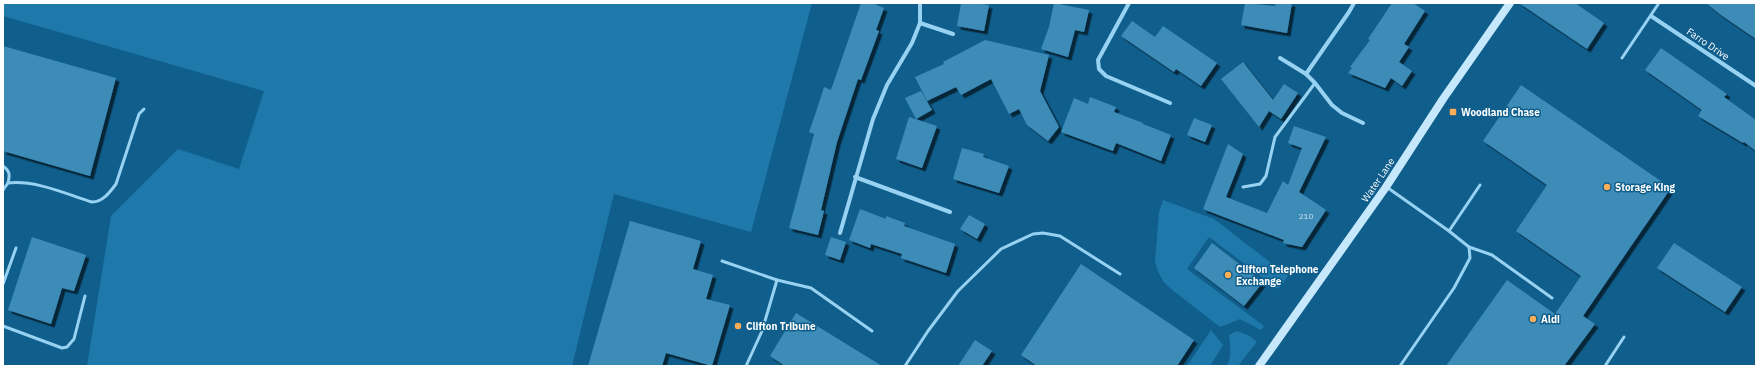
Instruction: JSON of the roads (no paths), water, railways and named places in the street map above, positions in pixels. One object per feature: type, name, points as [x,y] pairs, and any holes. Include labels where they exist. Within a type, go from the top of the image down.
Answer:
[{"type":"street","points":[[840,233],[873,119],[886,85],[912,42],[920,23],[920,3]]},
{"type":"street","points":[[1129,3],[1098,60],[1099,69],[1106,76],[1170,103]]},
{"type":"street","points":[[1306,74],[1350,12],[1354,3]]},
{"type":"street","name":"Water Lane","points":[[1259,366],[1386,187],[1443,99],[1510,3]]},
{"type":"street","name":"Farro Drive","points":[[1651,16],[1756,86]]},
{"type":"street","points":[[920,23],[953,34]]},
{"type":"street","points":[[1280,58],[1306,74],[1332,105],[1342,114],[1363,123]]},
{"type":"street","points":[[855,177],[950,212]]},
{"type":"lane","points":[[1622,58],[1659,3]]},
{"type":"lane","points":[[1243,188],[1260,184],[1266,176],[1275,137],[1315,83]]},
{"type":"lane","points":[[8,183],[32,183],[98,202],[109,193],[116,184],[139,114],[144,109]]},
{"type":"lane","points":[[3,166],[8,170],[10,176],[8,183],[3,190]]},
{"type":"lane","points":[[1450,231],[1480,185]]},
{"type":"lane","points":[[1386,187],[1450,231],[1469,247],[1492,255],[1552,298]]},
{"type":"lane","points":[[905,366],[928,331],[958,291],[1001,249],[1033,234],[1043,233],[1060,236],[1120,274]]},
{"type":"lane","points":[[1400,366],[1454,288],[1470,258],[1469,247]]},
{"type":"lane","points":[[3,284],[16,248]]},
{"type":"lane","points":[[722,261],[777,280],[811,288],[872,331]]},
{"type":"lane","points":[[746,366],[762,331],[777,280]]},
{"type":"lane","points":[[3,326],[62,348],[67,347],[74,339],[85,296]]},
{"type":"lane","points":[[1605,366],[1624,337]]},
{"type":"place","name":"Woodland Chase","points":[[1453,112]]},
{"type":"place","name":"Storage King","points":[[1607,187]]},
{"type":"place","name":"Clifton Telephone Exchange","points":[[1228,275]]},
{"type":"place","name":"Aldi","points":[[1533,319]]},
{"type":"place","name":"Clifton Tribune","points":[[738,326]]}]
